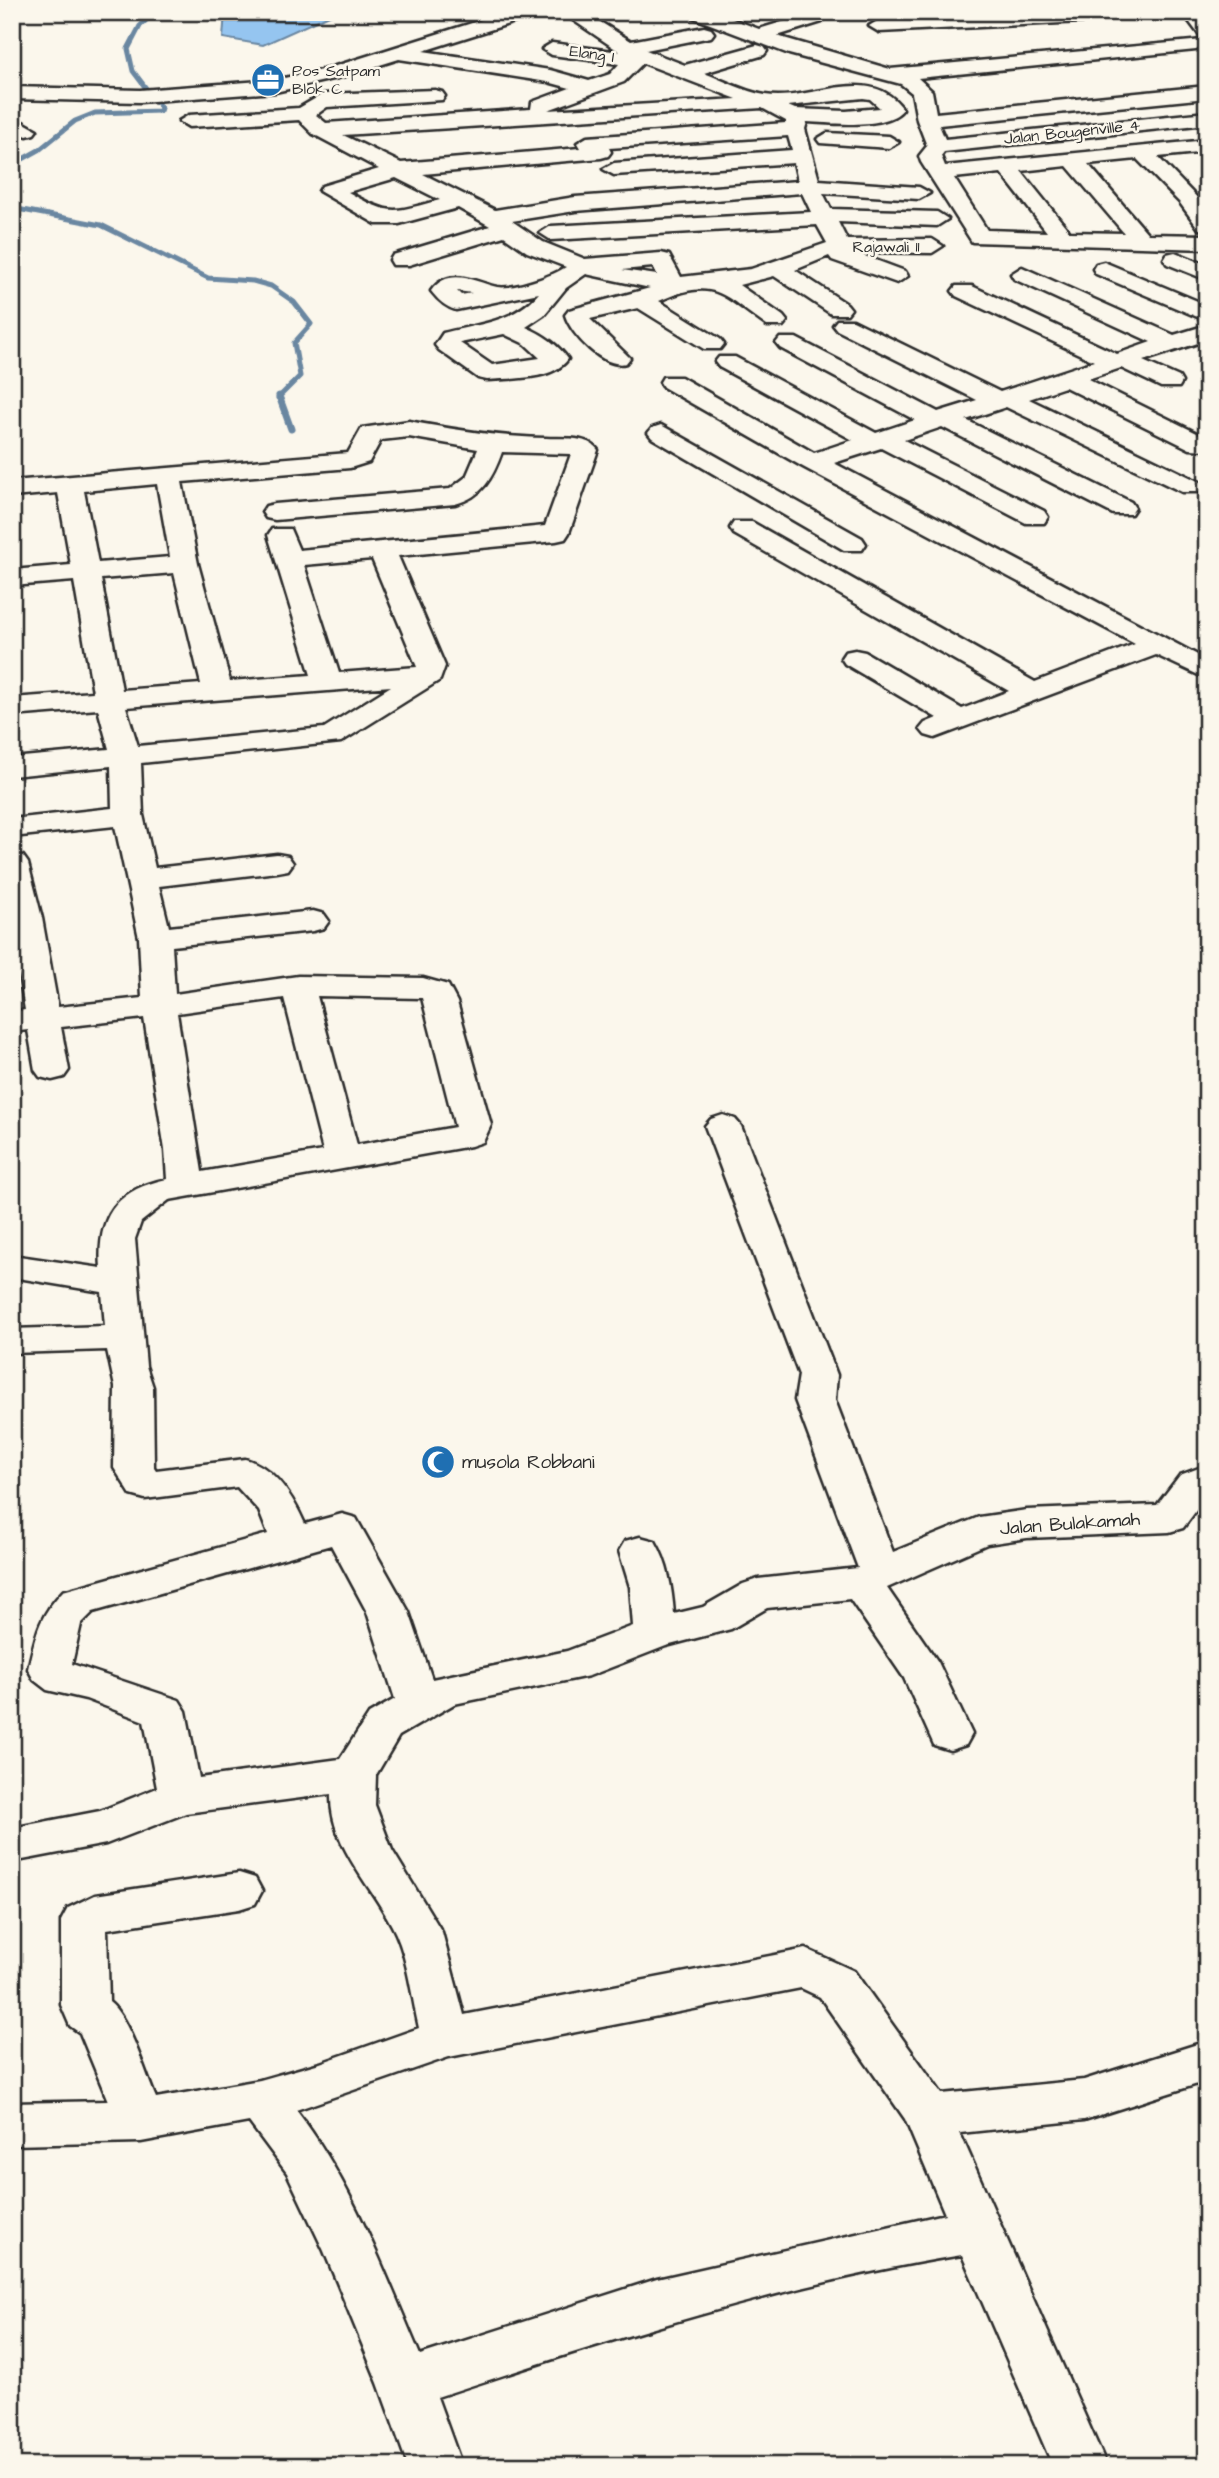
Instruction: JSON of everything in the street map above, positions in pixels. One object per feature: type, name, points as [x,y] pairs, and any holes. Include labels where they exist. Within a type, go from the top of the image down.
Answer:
[{"type":"street","points":[[696,12],[710,27],[757,43],[796,50],[891,75],[916,85],[922,91],[920,96],[937,146],[930,156],[931,164],[940,173],[959,211],[980,237],[1207,242]]},
{"type":"street","points":[[617,78],[634,55],[744,12]]},
{"type":"street","points":[[879,26],[1024,16],[1082,16],[1084,12]]},
{"type":"street","points":[[12,93],[152,96],[241,90],[309,80],[526,13],[573,15],[597,28],[634,55],[729,89],[765,92],[870,92],[893,109],[885,115],[868,117],[799,140],[594,150],[540,118],[488,97]]},
{"type":"street","points":[[540,118],[588,87],[617,78],[689,73],[815,18]]},
{"type":"street","points":[[597,28],[620,22]]},
{"type":"street","points":[[891,75],[1192,31]]},
{"type":"street","points":[[1051,37],[1090,33]]},
{"type":"street","name":"Elang I","points":[[552,49],[634,55]]},
{"type":"street","points":[[396,53],[550,76],[588,87]]},
{"type":"street","points":[[848,64],[891,53],[924,72]]},
{"type":"street","points":[[189,121],[304,114],[329,97],[323,88],[309,80]]},
{"type":"street","points":[[320,130],[540,118],[765,92]]},
{"type":"street","points":[[765,92],[799,140],[833,163]]},
{"type":"street","points":[[927,120],[1207,92]]},
{"type":"street","points":[[920,96],[948,93]]},
{"type":"street","points":[[321,101],[458,95]]},
{"type":"street","points":[[304,114],[320,130],[358,151],[499,222],[543,240],[583,266],[619,278],[674,286]]},
{"type":"street","name":"Jalan Bougenville 4","points":[[937,146],[1207,118]]},
{"type":"street","points":[[799,140],[810,186],[824,217],[833,248],[897,276]]},
{"type":"street","points":[[461,201],[400,216],[376,218],[330,193],[335,188],[398,170],[594,150],[799,140],[889,142]]},
{"type":"street","points":[[940,173],[1207,146]]},
{"type":"street","points":[[358,151],[395,148]]},
{"type":"street","points":[[543,240],[575,204],[609,181],[594,150]]},
{"type":"street","points":[[1142,153],[1188,198],[1207,224]]},
{"type":"street","points":[[1072,159],[1142,241]]},
{"type":"street","points":[[1006,166],[1065,240]]},
{"type":"street","points":[[401,260],[499,222],[575,204],[810,186],[919,193]]},
{"type":"street","points":[[543,240],[824,217],[937,219]]},
{"type":"street","name":"Rajawali 11","points":[[674,286],[720,282],[778,268],[833,248],[932,246]]},
{"type":"street","points":[[1175,259],[1207,273]]},
{"type":"street","points":[[498,296],[557,284],[583,266]]},
{"type":"street","points":[[778,268],[842,317],[1004,399],[1191,487]]},
{"type":"street","points":[[1104,269],[1207,314]]},
{"type":"street","points":[[1022,274],[1177,342],[1207,352]]},
{"type":"street","points":[[720,282],[775,321]]},
{"type":"street","points":[[508,327],[533,338],[556,359],[553,363],[487,373],[447,345],[451,338],[508,327],[545,306],[557,284]]},
{"type":"street","points":[[618,358],[580,326],[576,318],[580,313],[642,300],[674,286]]},
{"type":"street","points":[[964,291],[1170,382]]},
{"type":"street","points":[[642,300],[720,353],[879,440],[1034,517]]},
{"type":"street","points":[[533,338],[580,326]]},
{"type":"street","points":[[746,483],[1207,332]]},
{"type":"street","points":[[788,343],[1122,508]]},
{"type":"street","points":[[1067,378],[1199,444]]},
{"type":"street","points":[[672,382],[813,461],[1207,671]]},
{"type":"street","points":[[12,489],[168,477],[360,457],[371,433],[378,430],[422,430],[492,444],[579,447],[585,450],[556,533],[287,559]]},
{"type":"street","points":[[661,433],[853,544]]},
{"type":"street","points":[[275,512],[455,496],[467,492],[475,484],[492,444]]},
{"type":"street","points":[[260,468],[327,681]]},
{"type":"street","points":[[168,477],[185,564],[218,692]]},
{"type":"street","points":[[70,485],[109,698],[126,756],[128,816],[155,938],[159,1006],[183,1150],[185,1186]]},
{"type":"street","points":[[743,527],[1032,692]]},
{"type":"street","points":[[383,551],[431,666],[430,674]]},
{"type":"street","points":[[12,578],[185,564]]},
{"type":"street","points":[[855,658],[947,724],[1158,645]]},
{"type":"street","points":[[12,707],[430,674]]},
{"type":"street","points":[[12,767],[331,736],[430,674]]},
{"type":"street","points":[[12,828],[128,816]]},
{"type":"street","points":[[12,863],[26,918],[27,1020],[52,1070]]},
{"type":"street","points":[[141,879],[277,863]]},
{"type":"street","points":[[155,938],[313,921]]},
{"type":"street","points":[[27,1020],[159,1006],[298,986],[404,985],[436,992],[473,1125],[471,1135],[157,1192],[124,1218],[117,1239],[127,1366],[134,1387],[134,1468],[145,1485],[244,1472],[271,1497],[285,1520],[291,1542]]},
{"type":"street","points":[[298,986],[343,1158]]},
{"type":"street","points":[[723,1126],[818,1375],[815,1400],[870,1577],[923,1673],[950,1734]]},
{"type":"street","points":[[15,1266],[119,1283]]},
{"type":"street","points":[[12,1341],[125,1337]]},
{"type":"street","name":"Jalan Bulakamah","points":[[870,1577],[979,1531],[1027,1524],[1170,1518],[1189,1488],[1207,1478]]},
{"type":"street","points":[[181,1797],[164,1711],[92,1685],[62,1679],[50,1669],[61,1619],[78,1601],[342,1528],[388,1612],[418,1703]]},
{"type":"street","points":[[640,1551],[651,1587],[655,1634]]},
{"type":"street","points":[[446,2038],[419,1932],[372,1856],[358,1825],[354,1805],[354,1774],[384,1725],[443,1690],[487,1679],[575,1665],[655,1634],[716,1618],[758,1594],[870,1577]]},
{"type":"street","points":[[12,1845],[106,1827],[181,1797],[354,1774]]},
{"type":"street","points":[[141,2121],[99,2021],[87,2012],[85,2005],[84,1921],[95,1913],[239,1891]]},
{"type":"street","points":[[12,2124],[141,2121],[260,2100],[324,2082],[446,2038],[806,1968],[837,1983],[925,2109],[1080,2466]]},
{"type":"street","points":[[925,2109],[939,2115],[1084,2099],[1207,2061]]},
{"type":"street","points":[[260,2100],[305,2159],[350,2251],[405,2383],[435,2466]]},
{"type":"street","points":[[405,2383],[645,2305],[912,2241],[979,2230]]},
{"type":"water","points":[[225,12],[336,12],[263,45],[223,38]]},
{"type":"waterway","points":[[12,165],[39,150],[75,121],[95,113],[160,111],[161,108],[133,71],[128,49],[140,26],[155,12]]},
{"type":"waterway","points":[[12,208],[101,225],[208,278],[253,281],[271,286],[294,302],[311,324],[294,343],[300,376],[279,397]]},
{"type":"waterway","points":[[279,397],[291,429]]},
{"type":"place","name":"Pos Satpam Blok C","points":[[268,80]]},
{"type":"place","name":"musola Robbani","points":[[438,1462]]}]
